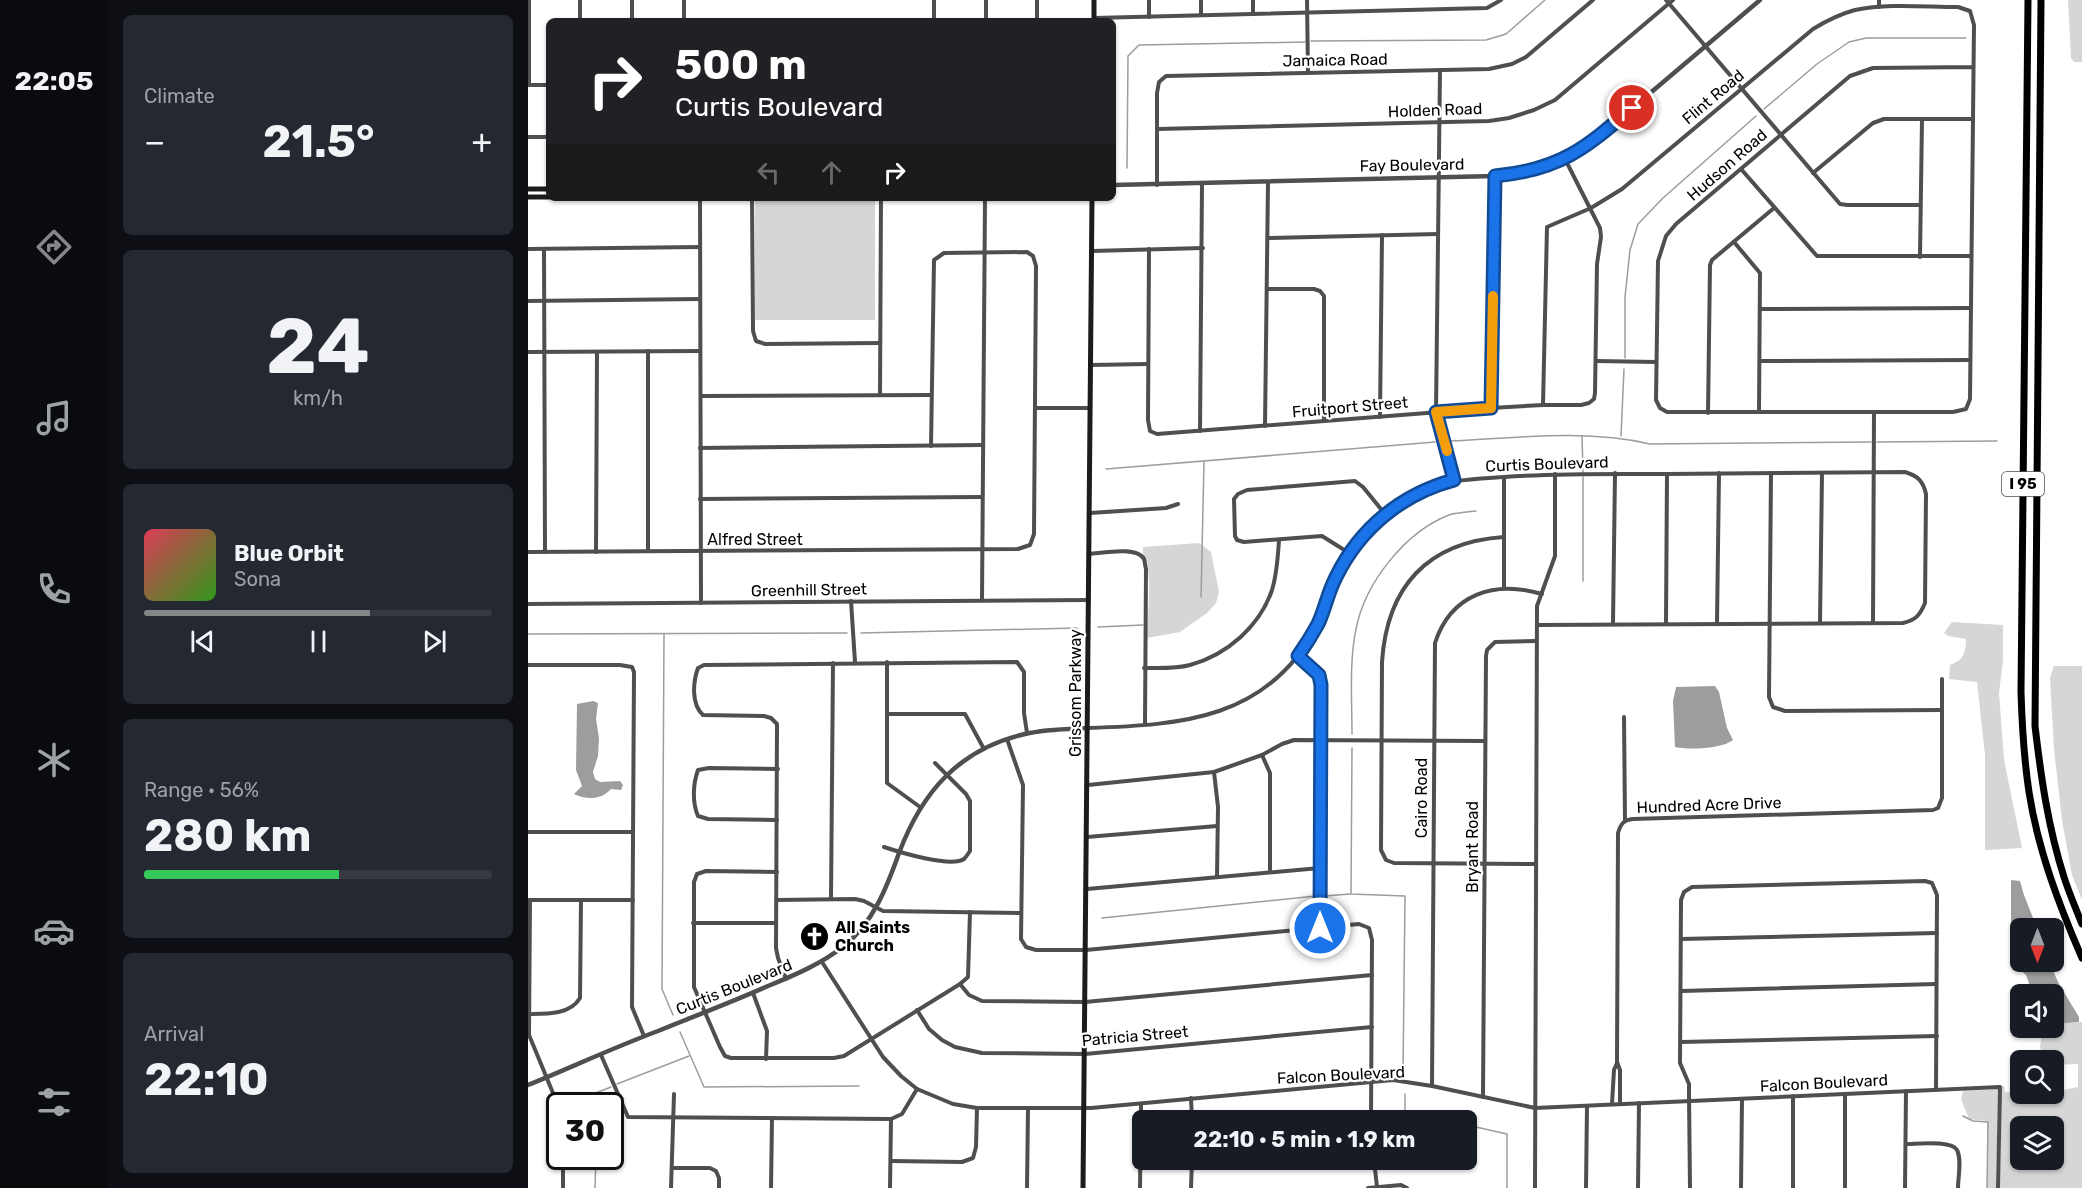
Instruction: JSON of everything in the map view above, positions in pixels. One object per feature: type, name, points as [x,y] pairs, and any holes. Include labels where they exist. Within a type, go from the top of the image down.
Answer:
[{"type":"highway","name":"I 95","points":[[2028,0],[2021,668],[2023,745],[2030,795],[2045,862],[2064,918],[2082,958]]},
{"type":"highway","name":"I 95","points":[[2041,0],[2035,726],[2051,830],[2064,878],[2082,924]]},
{"type":"main road","points":[[1094,0],[1094,18]]},
{"type":"main road","points":[[528,189],[546,189]]},
{"type":"main road","points":[[528,197],[546,197]]},
{"type":"main road","name":"Grissom Parkway","points":[[1083,1188],[1092,201]]},
{"type":"street","points":[[529,0],[528,85],[546,85]]},
{"type":"street","points":[[580,0],[580,18]]},
{"type":"street","points":[[632,0],[632,18]]},
{"type":"street","points":[[684,0],[684,18]]},
{"type":"street","points":[[934,0],[934,18]]},
{"type":"street","points":[[986,0],[986,18]]},
{"type":"street","points":[[1037,0],[1037,18]]},
{"type":"street","points":[[1149,0],[1149,17]]},
{"type":"street","points":[[1201,0],[1201,15]]},
{"type":"street","points":[[1253,0],[1253,14]]},
{"type":"street","points":[[1307,0],[1308,73]]},
{"type":"street","points":[[1116,18],[1487,8],[1501,0]]},
{"type":"street","name":"Jamaica Road","points":[[1157,184],[1157,93],[1159,82],[1166,76],[1489,69],[1512,64],[1526,57],[1593,0]]},
{"type":"street","name":"Holden Road","points":[[1157,129],[1441,122],[1509,118],[1555,100],[1667,2],[1673,0]]},
{"type":"street","name":"Fay Boulevard","points":[[1116,185],[1517,174],[1565,159],[1596,139],[1760,0]]},
{"type":"street","points":[[1879,0],[1879,7]]},
{"type":"street","points":[[1667,2],[1840,204],[1847,206],[1920,205]]},
{"type":"street","name":"Flint Road","points":[[1543,405],[1547,226],[1591,208],[1622,189],[1813,29],[1834,17],[1856,10],[1879,7],[1958,7],[1970,11],[1974,25],[1973,67]]},
{"type":"street","points":[[1774,208],[1712,261],[1709,270],[1708,413],[1953,412],[1966,409],[1970,399],[1973,67]]},
{"type":"street","name":"Hudson Road","points":[[1708,413],[1667,412],[1660,408],[1656,400],[1658,261],[1661,248],[1676,224],[1850,76],[1873,68],[1973,67]]},
{"type":"street","points":[[1440,70],[1436,412],[1454,480]]},
{"type":"street","points":[[1813,173],[1874,123],[1884,119],[1973,119]]},
{"type":"street","points":[[1920,257],[1922,119]]},
{"type":"street","points":[[528,137],[546,137]]},
{"type":"street","points":[[1565,159],[1600,228],[1597,264],[1596,361],[1656,362]]},
{"type":"street","points":[[1741,169],[1817,256],[1971,256]]},
{"type":"street","points":[[1491,408],[1495,176]]},
{"type":"street","points":[[1265,426],[1268,182]]},
{"type":"street","points":[[1200,431],[1202,184]]},
{"type":"street","points":[[546,189],[546,197]]},
{"type":"street","points":[[700,201],[701,603]]},
{"type":"street","points":[[752,201],[753,331],[756,341],[765,344],[880,343]]},
{"type":"street","points":[[880,394],[881,201]]},
{"type":"street","points":[[982,600],[985,201]]},
{"type":"street","points":[[1268,238],[1438,234]]},
{"type":"street","points":[[1380,417],[1382,235]]},
{"type":"street","points":[[1734,242],[1760,273],[1759,412]]},
{"type":"street","points":[[528,249],[700,247]]},
{"type":"street","points":[[1092,251],[1203,248]]},
{"type":"street","points":[[544,249],[545,552]]},
{"type":"street","points":[[1091,365],[1148,364],[1149,249]]},
{"type":"street","name":"Alfred Street","points":[[528,552],[982,549],[1025,548],[1030,545],[1033,540],[1035,260],[1027,252],[944,253],[938,255],[934,260],[932,267],[931,394]]},
{"type":"street","points":[[1267,289],[1314,289],[1320,291],[1324,296],[1324,421]]},
{"type":"street","points":[[528,301],[700,299]]},
{"type":"street","points":[[1760,309],[1970,308]]},
{"type":"street","points":[[648,351],[648,551]]},
{"type":"street","points":[[528,352],[700,351]]},
{"type":"street","points":[[596,552],[597,352]]},
{"type":"street","points":[[1760,361],[1970,360]]},
{"type":"street","name":"Fruitport Street","points":[[1148,364],[1148,420],[1150,431],[1157,434],[1491,408],[1581,405],[1594,399],[1596,361]]},
{"type":"street","points":[[701,396],[931,394],[931,446]]},
{"type":"street","points":[[1035,408],[1090,408]]},
{"type":"street","points":[[1537,625],[1872,623],[1874,412]]},
{"type":"street","points":[[700,448],[982,445]]},
{"type":"street","name":"Curtis Boulevard","points":[[528,1084],[786,979],[822,962],[846,945],[876,908],[887,889],[920,807],[946,775],[963,761],[984,749],[1027,733],[1053,729],[1183,721],[1235,706],[1255,695],[1275,680],[1298,656],[1317,625],[1335,579],[1349,553],[1385,514],[1434,485],[1454,480],[1555,474],[1905,472],[1918,477],[1923,483],[1926,494],[1925,603],[1921,613],[1914,620],[1903,623],[1872,623]]},
{"type":"street","points":[[1613,624],[1616,473]]},
{"type":"street","points":[[1717,623],[1719,473]]},
{"type":"street","points":[[1771,473],[1769,697],[1773,707],[1785,711],[1942,710],[1942,679]]},
{"type":"street","points":[[1820,623],[1822,473]]},
{"type":"street","points":[[1535,1188],[1537,606],[1555,556],[1555,474]]},
{"type":"street","points":[[1666,624],[1667,474]]},
{"type":"street","points":[[1504,477],[1504,588]]},
{"type":"street","points":[[1349,553],[1322,536],[1244,542],[1237,540],[1234,499],[1238,494],[1247,490],[1356,481],[1385,514]]},
{"type":"street","points":[[700,500],[982,497]]},
{"type":"street","points":[[1090,513],[1166,508],[1178,504]]},
{"type":"street","points":[[1504,537],[1483,538],[1442,553],[1412,578],[1400,593],[1390,613],[1383,638],[1382,850],[1386,860],[1394,862],[1536,864]]},
{"type":"street","points":[[1144,668],[1190,665],[1224,650],[1248,631],[1260,615],[1272,591],[1280,539]]},
{"type":"street","points":[[1090,554],[1131,551],[1138,553],[1144,559],[1146,569],[1145,724]]},
{"type":"street","name":"Cairo Road","points":[[1432,1086],[1435,643],[1440,629],[1462,602],[1487,591],[1504,588],[1525,589],[1542,594]]},
{"type":"street","name":"Greenhill Street","points":[[528,604],[1089,600]]},
{"type":"street","points":[[851,601],[855,662]]},
{"type":"street","name":"Bryant Road","points":[[1483,1097],[1484,741],[1487,650],[1495,642],[1503,640],[1537,640]]},
{"type":"street","points":[[1298,656],[1319,675],[1321,685],[1320,928]]},
{"type":"street","points":[[786,979],[777,958],[777,724],[771,718],[764,716],[703,715],[695,705],[695,676],[698,668],[704,665],[855,662],[1017,662],[1024,672],[1024,713],[1027,733]]},
{"type":"street","points":[[887,662],[887,783],[920,807]]},
{"type":"street","points":[[831,899],[833,663]]},
{"type":"street","points":[[528,665],[620,665],[632,667],[634,672],[632,1007],[644,1036]]},
{"type":"street","name":"Hundred Acre Drive","points":[[1612,1104],[1614,1070],[1617,1062],[1618,833],[1620,825],[1625,820],[1933,810],[1938,808],[1941,798],[1942,710]]},
{"type":"street","points":[[887,714],[965,714],[984,749]]},
{"type":"street","points":[[1624,717],[1625,820]]},
{"type":"street","points":[[1007,739],[1023,785],[1021,939],[1026,947],[1036,950],[1086,950],[1359,924],[1369,928],[1372,940],[1371,1110]]},
{"type":"street","points":[[1088,785],[1214,772],[1262,755],[1294,740],[1484,741]]},
{"type":"street","points":[[1262,755],[1270,773],[1270,872]]},
{"type":"street","points":[[885,847],[930,860],[958,861],[965,858],[970,851],[970,801],[935,763]]},
{"type":"street","points":[[777,820],[708,819],[698,816],[694,807],[694,780],[698,770],[709,768],[778,769]]},
{"type":"street","points":[[1214,772],[1217,790],[1217,877]]},
{"type":"street","points":[[1088,837],[1217,826]]},
{"type":"street","points":[[528,832],[633,832]]},
{"type":"street","points":[[1087,889],[1320,868]]},
{"type":"street","points":[[777,872],[706,871],[698,874],[694,882],[694,987],[725,1056],[766,1059],[844,1056],[968,977],[970,912]]},
{"type":"street","points":[[1690,1188],[1689,1084],[1680,1063],[1681,900],[1684,892],[1692,887],[1925,881],[1932,883],[1937,895],[1936,1089]]},
{"type":"street","points":[[777,900],[855,899],[883,911],[1021,913]]},
{"type":"street","points":[[552,1092],[529,1035],[529,900],[633,900]]},
{"type":"street","points":[[529,1014],[550,1014],[564,1010],[576,1004],[580,998],[581,900]]},
{"type":"street","points":[[693,923],[776,923]]},
{"type":"street","points":[[1681,939],[1937,933]]},
{"type":"street","name":"Falcon Boulevard","points":[[822,962],[870,1040],[901,1076],[917,1089],[953,1104],[977,1107],[1084,1108],[1371,1082],[1408,1081],[1535,1108],[2000,1087],[1998,1188]]},
{"type":"street","points":[[960,984],[969,995],[982,1000],[1085,1002],[1372,975]]},
{"type":"street","points":[[1681,991],[1936,984]]},
{"type":"street","points":[[753,993],[767,1031],[766,1059]]},
{"type":"street","name":"Patricia Street","points":[[917,1010],[929,1029],[942,1040],[969,1051],[982,1053],[1084,1054],[1372,1027]]},
{"type":"street","points":[[1681,1042],[1936,1036]]},
{"type":"street","points":[[601,1055],[628,1117],[891,1119],[902,1114],[917,1089]]},
{"type":"street","name":"Hundred Acre Drive","points":[[1617,1062],[1620,1070],[1620,1104]]},
{"type":"street","points":[[1905,1188],[1906,1091]]},
{"type":"street","points":[[671,1188],[674,1094]]},
{"type":"street","points":[[1845,1094],[1845,1188]]},
{"type":"street","points":[[1793,1096],[1793,1188]]},
{"type":"street","points":[[1191,1098],[1192,1110]]},
{"type":"street","points":[[1742,1099],[1742,1188]]},
{"type":"street","points":[[1638,1188],[1639,1103]]},
{"type":"street","points":[[1140,1188],[1141,1104]]},
{"type":"street","points":[[1586,1188],[1587,1106]]},
{"type":"street","points":[[891,1161],[962,1162],[972,1158],[976,1152],[977,1107]]},
{"type":"street","points":[[1028,1108],[1028,1188]]},
{"type":"street","points":[[771,1188],[772,1118]]},
{"type":"street","points":[[890,1188],[891,1119]]},
{"type":"street","points":[[1906,1144],[1953,1146],[1958,1151],[1958,1188]]},
{"type":"street","points":[[672,1168],[710,1168],[716,1171],[719,1188]]},
{"type":"street","points":[[563,1170],[563,1188]]},
{"type":"street","points":[[1191,1188],[1192,1170]]},
{"type":"street","points":[[1375,1170],[1377,1187]]},
{"type":"street","points":[[1368,1188],[1406,1187]]},
{"type":"shaded area","points":[[2068,0],[2082,0],[2082,62],[2074,62],[2071,58]]},
{"type":"shaded area","points":[[755,201],[875,201],[875,320],[755,320]]},
{"type":"shaded area","points":[[1199,543],[1211,552],[1219,592],[1216,603],[1207,613],[1180,632],[1147,638],[1149,582],[1143,547]]},
{"type":"shaded area","points":[[1952,622],[2003,625],[2003,660],[1999,693],[2004,760],[2022,848],[1985,850],[1985,755],[1977,682],[1949,679],[1950,665],[1961,659],[1966,644],[1966,639],[1948,636],[1944,633]]},
{"type":"shaded area","points":[[2054,666],[2082,666],[2082,900],[2072,875],[2062,820],[2054,749],[2050,678]]},
{"type":"shaded area","points":[[1715,686],[1719,692],[1727,728],[1733,740],[1705,748],[1675,747],[1673,701],[1676,687]]},
{"type":"shaded area","points":[[593,701],[598,703],[596,719],[599,738],[598,756],[593,772],[595,779],[600,782],[620,781],[623,785],[621,790],[611,789],[603,795],[589,798],[574,794],[582,786],[576,770],[577,704]]},
{"type":"shaded area","points":[[2011,880],[2020,881],[2033,918],[2011,918]]},
{"type":"shaded area","points":[[2022,972],[2054,972],[2059,984],[2029,984]]},
{"type":"shaded area","points":[[2064,992],[2079,1017],[2079,1022],[2064,1023]]},
{"type":"shaded area","points":[[2082,1022],[2082,1188],[2000,1188],[2001,1086],[2004,1086],[2005,1092],[2010,1092],[2010,1104],[2064,1104],[2064,1090],[2078,1087],[2078,1064],[2064,1065],[2064,1050],[2041,1050],[2041,1038],[2064,1038],[2064,1023]]},
{"type":"shaded area","points":[[1998,1089],[1996,1188],[1987,1188],[1987,1121],[1969,1119],[1961,1099],[1963,1091]]},
{"type":"waterway","points":[[1311,41],[1486,40],[1506,34],[1545,0]]},
{"type":"waterway","points":[[1764,109],[1817,64],[1849,42],[1866,38],[1966,38]]},
{"type":"waterway","points":[[1127,168],[1128,56],[1139,45],[1305,42]]},
{"type":"waterway","points":[[1625,358],[1625,297],[1630,250],[1638,224],[1663,198],[1756,116]]},
{"type":"waterway","points":[[1621,436],[1624,369]]},
{"type":"waterway","points":[[1450,441],[1576,436],[1625,439],[1650,444],[1871,442]]},
{"type":"waterway","points":[[1582,436],[1583,472]]},
{"type":"waterway","points":[[1877,442],[1997,441]]},
{"type":"waterway","points":[[1106,469],[1435,442]]},
{"type":"waterway","points":[[1201,597],[1204,462]]},
{"type":"waterway","points":[[1583,477],[1583,581]]},
{"type":"waterway","points":[[1352,734],[1352,655],[1356,629],[1368,594],[1389,561],[1417,534],[1449,515],[1476,511]]},
{"type":"waterway","points":[[1098,627],[1143,625]]},
{"type":"waterway","points":[[861,633],[1077,628]]},
{"type":"waterway","points":[[528,634],[847,633]]},
{"type":"waterway","points":[[664,634],[662,989],[673,1015]]},
{"type":"waterway","points":[[1352,748],[1351,894],[1405,896],[1403,1073]]},
{"type":"waterway","points":[[1325,896],[1350,894]]},
{"type":"waterway","points":[[1102,918],[1316,896]]},
{"type":"waterway","points":[[680,1032],[704,1087],[859,1086]]},
{"type":"waterway","points":[[617,1084],[689,1056]]},
{"type":"waterway","points":[[598,1092],[611,1087]]},
{"type":"waterway","points":[[1405,1094],[1405,1110]]},
{"type":"waterway","points":[[1963,1116],[1973,1121],[1988,1122],[1987,1188]]},
{"type":"waterway","points":[[1477,1127],[1507,1134],[1507,1188]]},
{"type":"waterway","points":[[595,1188],[596,1170]]},
{"type":"slow traffic","points":[[1447,451],[1436,412],[1491,408],[1493,296]]},
{"type":"place","name":"All Saints Church","points":[[814,936]]},
{"type":"route","points":[[1320,928],[1321,685],[1319,675],[1298,656],[1317,625],[1335,579],[1349,553],[1360,540],[1385,514],[1405,500],[1434,485],[1454,480],[1436,412],[1491,408],[1495,176],[1517,174],[1565,159],[1596,139],[1632,108]]}]
